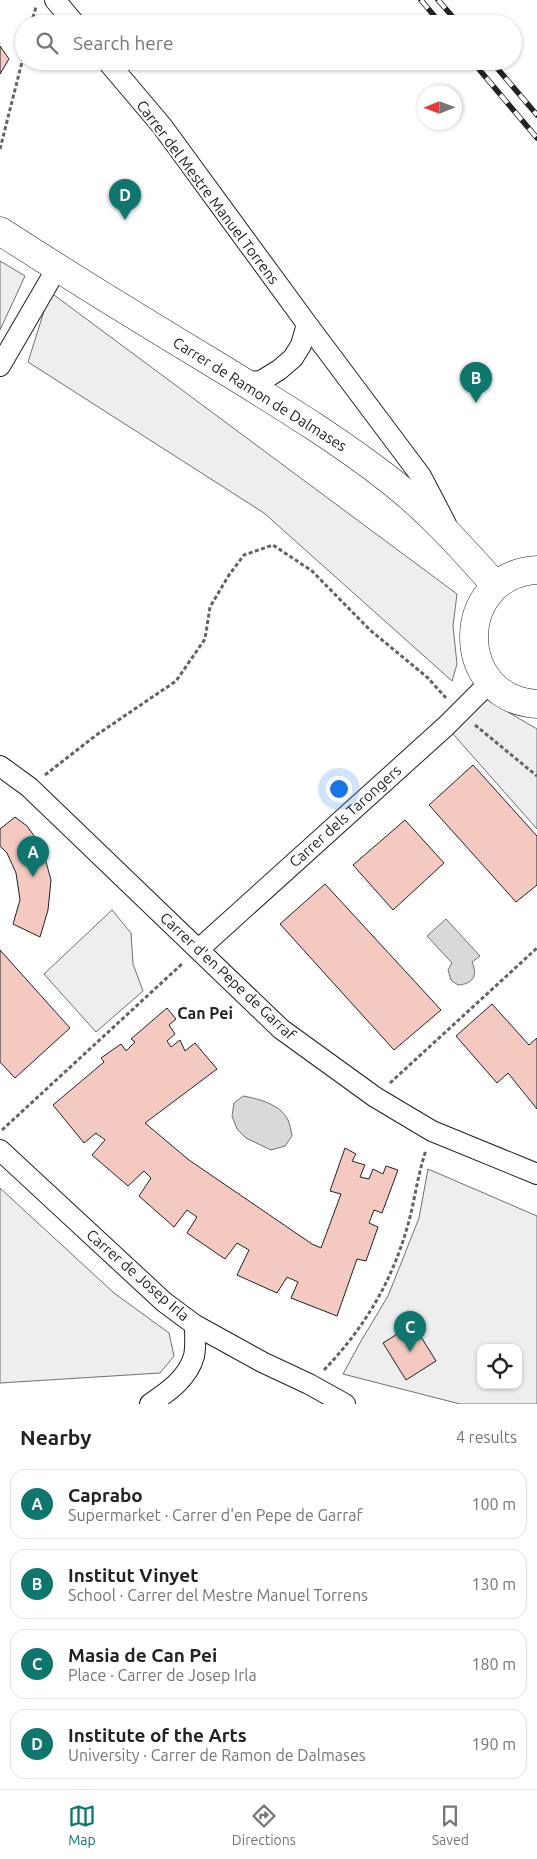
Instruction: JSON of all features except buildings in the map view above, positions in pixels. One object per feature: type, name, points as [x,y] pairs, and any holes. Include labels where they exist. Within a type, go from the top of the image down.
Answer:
[{"type":"street","points":[[55,0],[68,15]]},
{"type":"street","name":"Carrer del Mestre Manuel Torrens","points":[[115,70],[162,126],[420,476],[450,533]]},
{"type":"street","name":"Carrer de Ramon de Dalmases","points":[[0,231],[57,268],[293,411],[341,444],[392,482],[450,533],[496,586]]},
{"type":"street","points":[[0,366],[57,268]]},
{"type":"street","points":[[244,382],[261,381],[279,370],[293,358],[300,345],[307,324]]},
{"type":"street","points":[[537,570],[514,574],[496,586],[480,608],[475,622],[473,643],[478,664],[490,682],[506,696],[526,704],[537,704]]},
{"type":"street","name":"Carrer dels Tarongers","points":[[199,948],[460,713],[490,682]]},
{"type":"street","name":"Carrer d'en Pepe de Garraf","points":[[0,766],[29,787],[199,948],[281,1029],[375,1097],[432,1131],[537,1174]]},
{"type":"street","name":"Carrer de Josep Irla","points":[[0,1150],[164,1302],[195,1325],[262,1362],[309,1384],[345,1404]]},
{"type":"street","points":[[150,1404],[167,1393],[187,1373],[194,1355],[195,1325]]},
{"type":"path","points":[[34,15],[38,0]]},
{"type":"path","points":[[0,149],[20,70]]},
{"type":"path","points":[[29,787],[95,736],[176,681],[205,639],[210,607],[229,575],[244,555],[273,545],[312,571],[370,630],[428,678],[460,713],[537,776]]},
{"type":"path","points":[[0,1132],[199,948]]},
{"type":"path","points":[[375,1097],[537,948]]},
{"type":"path","points":[[309,1384],[338,1355],[376,1304],[394,1267],[409,1220],[418,1174],[432,1131]]},
{"type":"shaded area","points":[[0,261],[25,276],[0,330]]},
{"type":"shaded area","points":[[50,292],[457,594],[453,626],[457,664],[452,681],[264,513],[28,362]]},
{"type":"shaded area","points":[[484,698],[537,729],[537,829],[446,726]]},
{"type":"shaded area","points":[[112,910],[131,933],[133,964],[143,991],[96,1032],[44,974]]},
{"type":"shaded area","points":[[446,919],[480,956],[472,962],[474,975],[471,981],[467,983],[458,985],[451,980],[448,970],[452,963],[427,936]]},
{"type":"shaded area","points":[[243,1096],[268,1103],[284,1114],[289,1122],[292,1136],[285,1146],[271,1150],[246,1138],[237,1129],[232,1116],[234,1103]]},
{"type":"shaded area","points":[[428,1169],[537,1216],[537,1404],[460,1404],[343,1374],[388,1296],[419,1218]]},
{"type":"shaded area","points":[[0,1188],[114,1293],[169,1333],[174,1356],[160,1373],[0,1383]]},
{"type":"railway","points":[[421,0],[434,15]]},
{"type":"railway","points":[[438,0],[451,15]]},
{"type":"railway","points":[[480,70],[537,138]]},
{"type":"railway","points":[[499,70],[537,115]]},
{"type":"place","name":"Institute of the Arts","points":[[125,220]]},
{"type":"place","name":"Institut Vinyet","points":[[476,403]]},
{"type":"place","name":"Caprabo","points":[[33,877]]},
{"type":"place","name":"Masia de Can Pei","points":[[410,1352]]},
{"type":"district","name":"Can Pei","points":[[205,1013]]}]
